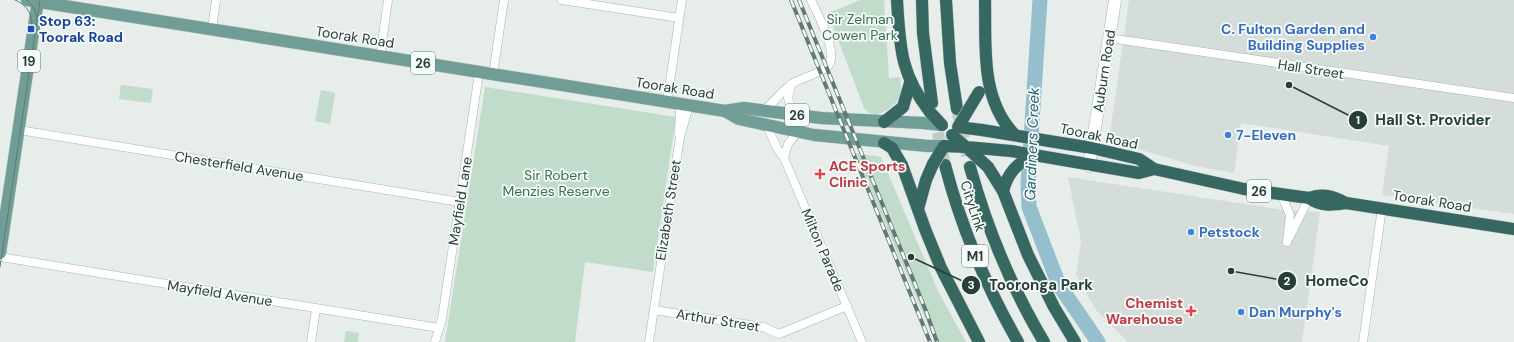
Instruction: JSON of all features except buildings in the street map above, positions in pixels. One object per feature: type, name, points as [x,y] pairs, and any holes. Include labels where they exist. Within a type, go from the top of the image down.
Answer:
[{"type":"highway","points":[[897,0],[904,68],[910,83],[918,96],[942,125]]},
{"type":"highway","points":[[922,0],[923,33],[932,103]]},
{"type":"highway","points":[[946,0],[949,56],[957,109]]},
{"type":"highway","points":[[985,0],[986,72],[992,95],[1001,118],[1014,134]]},
{"type":"highway","points":[[918,209],[932,164],[955,131],[979,92],[986,72]]},
{"type":"highway","points":[[884,122],[903,107],[910,83]]},
{"type":"highway","name":"Toorak Road","points":[[942,125],[955,131],[1014,134],[1092,148],[1139,159],[1154,169],[1226,185],[1309,198],[1317,204],[1330,205],[1346,203],[1514,228]]},
{"type":"highway","points":[[955,131],[966,147],[988,167],[1004,192],[1028,255],[1054,306],[1075,342]]},
{"type":"highway","points":[[884,143],[892,148],[898,156],[941,268],[979,342]]},
{"type":"highway","name":"Toorak Road","points":[[944,146],[990,148],[1089,166],[1139,173],[1154,169]]},
{"type":"highway","points":[[1004,192],[1013,169],[1018,163],[1033,155]]},
{"type":"highway","name":"CityLink","points":[[945,165],[955,202],[974,254],[987,284],[1018,342]]},
{"type":"highway","name":"M1","points":[[970,167],[987,224],[1006,271],[1044,342]]},
{"type":"main road","name":"Auburn Road","points":[[1089,166],[1115,0]]},
{"type":"main road","name":"Toorak Road","points":[[34,1],[725,111],[744,108],[884,122],[942,125]]},
{"type":"main road","name":"19","points":[[0,253],[18,130],[34,1]]},
{"type":"main road","name":"Toorak Road","points":[[725,111],[739,119],[831,138],[884,143],[944,146]]},
{"type":"street","points":[[212,29],[216,0]]},
{"type":"street","points":[[380,56],[388,0]]},
{"type":"street","points":[[493,75],[504,0]]},
{"type":"street","points":[[562,0],[679,18]]},
{"type":"street","points":[[667,102],[682,0]]},
{"type":"street","points":[[763,110],[774,103],[791,85],[826,68],[832,59],[831,47],[811,0]]},
{"type":"street","name":"Hall Street","points":[[1109,38],[1514,98]]},
{"type":"street","name":"Mayfield Lane","points":[[435,342],[439,328],[460,202],[479,73]]},
{"type":"street","points":[[791,85],[788,98],[793,114]]},
{"type":"street","name":"Elizabeth Street","points":[[649,342],[656,311],[657,282],[684,105]]},
{"type":"street","name":"Milton Parade","points":[[767,126],[777,148],[784,158],[862,342]]},
{"type":"street","name":"Chesterfield Avenue","points":[[18,130],[460,202]]},
{"type":"street","points":[[784,158],[788,144],[798,132]]},
{"type":"street","points":[[1281,194],[1290,215],[1287,242],[1309,198]]},
{"type":"street","points":[[1362,342],[1382,208]]},
{"type":"street","name":"Mayfield Avenue","points":[[0,256],[439,328]]},
{"type":"street","name":"Arthur Street","points":[[656,311],[764,327],[779,334],[847,306]]},
{"type":"street","points":[[311,342],[316,308]]},
{"type":"shaded area","points":[[1129,0],[1514,0],[1514,214],[1382,195],[1389,146],[1241,123],[1234,173],[1196,166],[1121,144],[1114,140],[1110,133]]},
{"type":"shaded area","points":[[1068,177],[1283,210],[1320,212],[1302,342],[1128,342],[1096,310],[1076,275],[1081,241]]},
{"type":"green space","name":"Sir Zelman Cowen Park","points":[[861,0],[884,0],[889,78],[900,77],[901,96],[894,105],[879,114],[868,112],[864,108],[828,13]]},
{"type":"green space","points":[[121,85],[153,89],[151,103],[119,99]]},
{"type":"green space","name":"Sir Robert Menzies Reserve","points":[[485,87],[676,117],[653,272],[585,262],[575,342],[445,342]]},
{"type":"green space","points":[[321,90],[335,93],[330,124],[315,121]]},
{"type":"green space","points":[[855,153],[881,157],[939,293],[966,342],[935,342]]},
{"type":"green space","points":[[346,331],[359,333],[358,342],[344,342]]},
{"type":"waterway","name":"Gardiners Creek","points":[[1040,0],[1028,184],[1029,207],[1059,285],[1098,342]]},
{"type":"tunnel","points":[[957,109],[970,167]]},
{"type":"tunnel","points":[[934,115],[945,165]]},
{"type":"tram line","points":[[15,0],[28,10],[32,25]]},
{"type":"tram line","points":[[27,0],[34,8],[37,17]]},
{"type":"tram line","points":[[0,267],[40,0]]},
{"type":"railway","points":[[791,0],[930,342]]},
{"type":"railway","points":[[799,0],[926,311],[937,342]]},
{"type":"place","name":"Stop 63: Toorak Road","points":[[31,29]]},
{"type":"place","name":"C. Fulton Garden and Building Supplies","points":[[1373,37]]},
{"type":"place","name":"Hall St. Provider","points":[[1289,85]]},
{"type":"place","name":"7-Eleven","points":[[1228,135]]},
{"type":"place","name":"ACE Sports Clinic","points":[[820,174]]},
{"type":"place","name":"Petstock","points":[[1191,232]]},
{"type":"place","name":"Tooronga Park","points":[[911,257]]},
{"type":"place","name":"HomeCo","points":[[1231,271]]},
{"type":"place","name":"Chemist Warehouse","points":[[1191,311]]},
{"type":"place","name":"Dan Murphy's","points":[[1241,312]]}]
